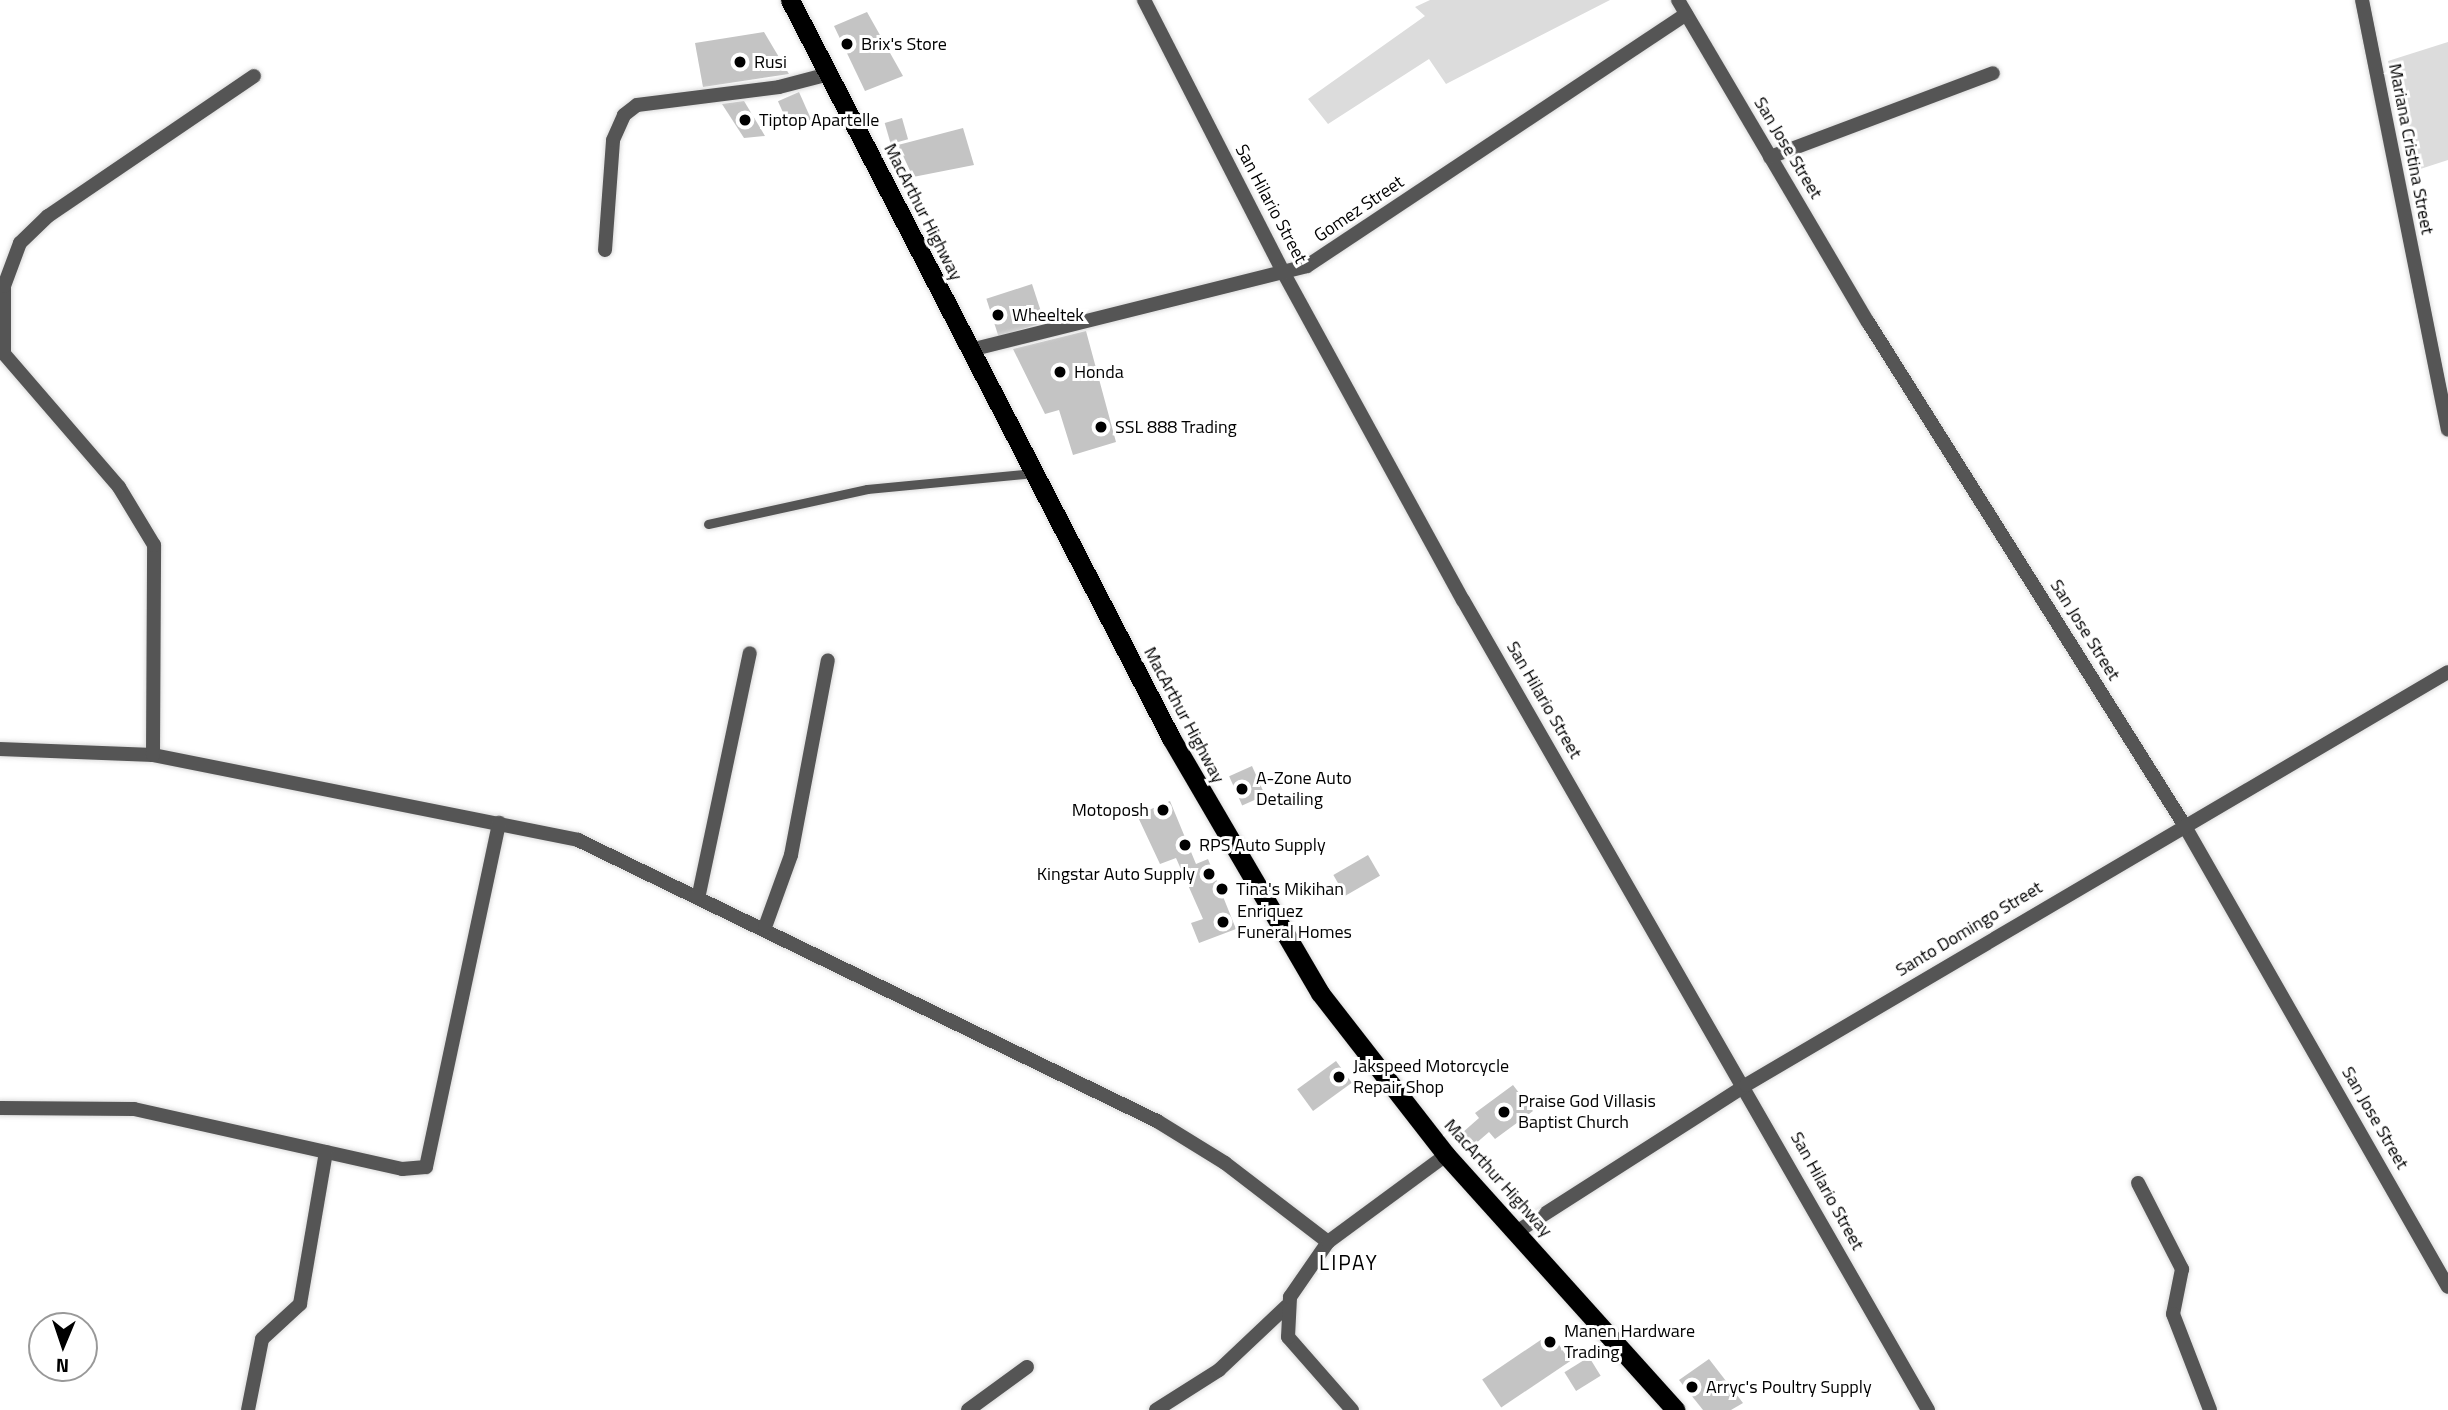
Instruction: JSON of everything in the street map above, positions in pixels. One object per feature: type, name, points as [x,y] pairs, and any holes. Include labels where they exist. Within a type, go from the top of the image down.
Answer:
[{"type":"highway","name":"MacArthur Highway","points":[[790,0],[1034,473],[1265,904],[1327,1003],[1446,1155],[1676,1410]]},
{"type":"street","name":"San Hilario Street","points":[[1144,0],[1282,270],[1463,600],[1746,1085],[1928,1410]]},
{"type":"street","name":"San Jose Street","points":[[1678,0],[1770,157],[2183,823],[2448,1287]]},
{"type":"street","name":"Mariana Cristina Street","points":[[2362,0],[2448,429]]},
{"type":"street","name":"Gomez Street","points":[[970,350],[1282,270],[1307,266],[1686,14]]},
{"type":"street","points":[[1770,157],[1993,73]]},
{"type":"street","points":[[605,250],[613,140],[624,115],[637,105],[779,87],[829,74]]},
{"type":"street","points":[[153,755],[154,545],[119,487],[4,354],[4,286],[20,243],[48,216],[254,76]]},
{"type":"street","points":[[699,894],[750,653]]},
{"type":"street","points":[[765,927],[791,855],[828,660]]},
{"type":"street","name":"Santo Domingo Street","points":[[1517,1231],[1746,1085],[2183,823],[2448,672]]},
{"type":"street","points":[[0,749],[153,755],[499,822],[578,840],[699,894],[1157,1121],[1225,1163],[1328,1242]]},
{"type":"street","points":[[0,1108],[134,1109],[418,1171],[430,1162],[499,822]]},
{"type":"street","points":[[248,1410],[262,1339],[300,1304],[326,1152]]},
{"type":"street","points":[[1156,1410],[1219,1370],[1287,1306],[1328,1242],[1446,1155]]},
{"type":"street","points":[[2138,1183],[2182,1269],[2173,1314],[2210,1410]]},
{"type":"street","points":[[1287,1306],[1288,1337],[1352,1410]]},
{"type":"street","points":[[968,1410],[1027,1367]]},
{"type":"lane","points":[[708,524],[867,489],[1034,473]]},
{"type":"shaded area","points":[[1430,0],[1610,0],[1446,84],[1429,59],[1328,124],[1308,99],[1425,16],[1415,7]]},
{"type":"shaded area","points":[[2448,42],[2448,160],[2411,172],[2388,61]]},
{"type":"building","points":[[867,12],[903,76],[865,91],[834,26]]},
{"type":"building","name":"Rusi","points":[[764,32],[789,74],[703,87],[695,43]]},
{"type":"building","points":[[799,92],[811,119],[790,129],[778,101]]},
{"type":"building","points":[[744,101],[765,136],[744,138],[722,104]]},
{"type":"building","points":[[902,118],[908,139],[891,144],[885,123]]},
{"type":"building","points":[[963,128],[974,165],[913,177],[898,145]]},
{"type":"building","points":[[1032,284],[1044,322],[999,337],[986,299]]},
{"type":"building","name":"Honda","points":[[1086,331],[1116,442],[1073,455],[1059,410],[1045,414],[1013,349]]},
{"type":"building","points":[[1252,766],[1265,795],[1242,805],[1229,776]]},
{"type":"building","points":[[1170,801],[1196,864],[1208,859],[1236,929],[1199,943],[1191,923],[1203,919],[1176,858],[1160,864],[1137,815]]},
{"type":"building","points":[[1368,855],[1380,876],[1345,896],[1333,875]]},
{"type":"building","points":[[1336,1061],[1352,1083],[1313,1111],[1297,1089]]},
{"type":"building","name":"Praise God Villasis Baptist Church","points":[[1513,1085],[1533,1111],[1495,1139],[1489,1132],[1474,1145],[1462,1133],[1479,1118],[1475,1113]]},
{"type":"building","points":[[1551,1333],[1570,1361],[1501,1408],[1482,1379]]},
{"type":"building","points":[[1589,1357],[1601,1376],[1576,1391],[1564,1372]]},
{"type":"building","points":[[1709,1359],[1743,1403],[1731,1410],[1703,1410],[1679,1380]]},
{"type":"place","name":"Brix's Store","points":[[847,44]]},
{"type":"place","name":"Rusi","points":[[740,62]]},
{"type":"place","name":"Tiptop Apartelle","points":[[745,120]]},
{"type":"place","name":"Wheeltek","points":[[998,315]]},
{"type":"place","name":"Honda","points":[[1060,372]]},
{"type":"place","name":"SSL 888 Trading","points":[[1101,427]]},
{"type":"place","name":"A-Zone Auto Detailing","points":[[1242,789]]},
{"type":"place","name":"Motoposh","points":[[1163,810]]},
{"type":"place","name":"RPS Auto Supply","points":[[1185,845]]},
{"type":"place","name":"Kingstar Auto Supply","points":[[1209,874]]},
{"type":"place","name":"Tina's Mikihan","points":[[1222,889]]},
{"type":"place","name":"Enriquez Funeral Homes","points":[[1223,922]]},
{"type":"place","name":"Jakspeed Motorcycle Repair Shop","points":[[1339,1077]]},
{"type":"place","name":"Praise God Villasis Baptist Church","points":[[1504,1112]]},
{"type":"place","name":"Manen Hardware Trading","points":[[1550,1342]]},
{"type":"place","name":"Arryc's Poultry Supply","points":[[1692,1387]]},
{"type":"district","name":"LIPAY","points":[[1349,1262]]}]
